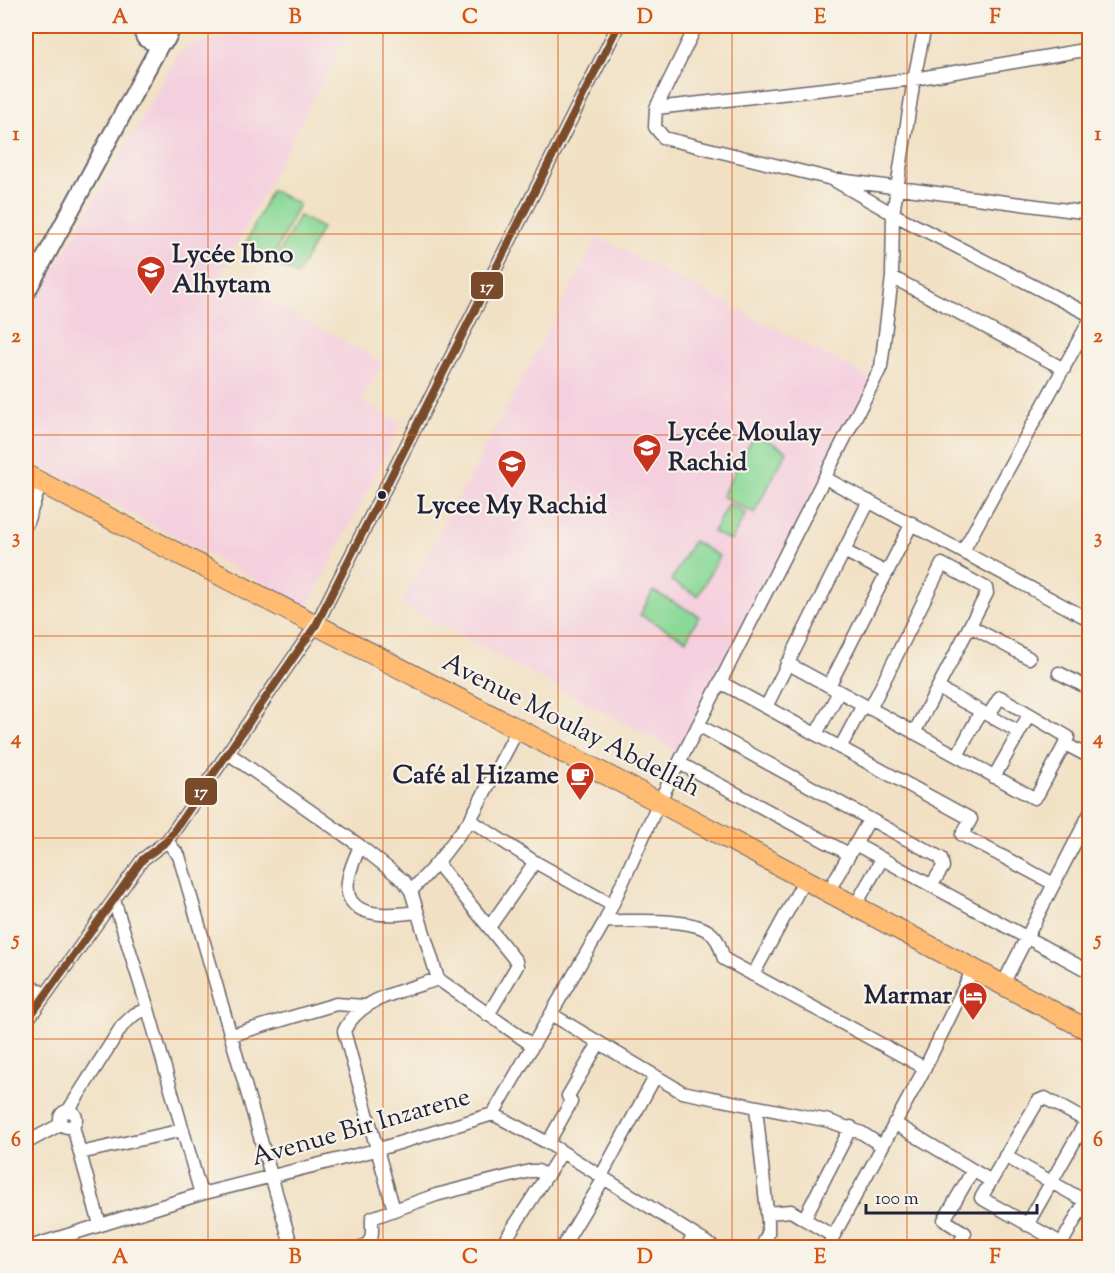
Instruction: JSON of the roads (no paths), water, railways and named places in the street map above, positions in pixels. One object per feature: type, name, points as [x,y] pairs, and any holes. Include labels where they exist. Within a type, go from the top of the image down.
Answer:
[{"type":"main road","name":"Avenue Moulay Abdellah","points":[[33,479],[659,802],[1089,1031]]},
{"type":"street","points":[[26,1022],[143,859],[167,841],[316,625],[618,26]]},
{"type":"street","points":[[696,26],[656,108],[655,127],[664,138],[832,179],[1089,213]]},
{"type":"street","points":[[493,1114],[605,921],[659,802],[881,367],[892,277],[893,214],[914,79],[925,26]]},
{"type":"street","points":[[26,293],[162,32]]},
{"type":"street","points":[[656,108],[914,79],[1089,49]]},
{"type":"street","points":[[832,179],[893,214],[1089,315]]},
{"type":"street","points":[[892,277],[1064,369]]},
{"type":"street","points":[[840,748],[867,707],[942,564],[958,548],[1064,369],[1089,320]]},
{"type":"street","points":[[825,478],[1089,620]]},
{"type":"street","points":[[26,525],[33,479]]},
{"type":"street","points":[[766,707],[869,501]]},
{"type":"street","points":[[816,734],[834,689],[912,523]]},
{"type":"street","points":[[844,551],[887,573]]},
{"type":"street","points":[[915,733],[988,590],[942,564]]},
{"type":"street","points":[[970,626],[1029,658]]},
{"type":"street","points":[[787,663],[994,777],[1035,798],[1068,737],[1000,697],[985,713],[957,756]]},
{"type":"street","points":[[1059,673],[1089,689]]},
{"type":"street","points":[[720,682],[971,819],[962,835],[1054,884]]},
{"type":"street","points":[[938,688],[1019,732]]},
{"type":"street","points":[[994,777],[1029,714]]},
{"type":"street","points":[[698,725],[941,858],[943,867],[931,886]]},
{"type":"street","points":[[411,891],[470,820],[518,729]]},
{"type":"street","points":[[1065,744],[1089,757]]},
{"type":"street","points":[[228,753],[360,846],[398,876],[411,891],[438,979],[532,1045]]},
{"type":"street","points":[[679,763],[852,849],[882,859],[1089,972]]},
{"type":"street","points":[[1003,984],[1054,884],[1084,839],[1089,813]]},
{"type":"street","points":[[470,820],[535,862],[612,905]]},
{"type":"street","points":[[828,892],[869,820]]},
{"type":"street","points":[[167,841],[179,856],[292,1248]]},
{"type":"street","points":[[360,846],[349,877],[348,892],[354,902],[364,911],[380,916],[416,912]]},
{"type":"street","points":[[855,906],[882,859]]},
{"type":"street","points":[[437,862],[511,951],[517,966],[488,1015]]},
{"type":"street","points":[[490,926],[535,862]]},
{"type":"street","points":[[753,975],[805,879]]},
{"type":"street","points":[[114,900],[201,1194]]},
{"type":"street","points":[[605,921],[692,925],[708,931],[718,940],[723,959],[925,1068]]},
{"type":"street","points":[[767,1213],[791,1211],[804,1219],[830,1242],[925,1068],[973,969]]},
{"type":"street","points":[[232,1035],[336,1004],[364,1006],[438,979]]},
{"type":"street","points":[[26,982],[45,995]]},
{"type":"street","points":[[364,1006],[350,1020],[344,1031],[394,1210]]},
{"type":"street","points":[[26,1143],[67,1125],[76,1118],[68,1111],[122,1026],[135,1014],[148,1009]]},
{"type":"street","points":[[551,1014],[681,1092],[829,1121],[851,1127],[882,1146]]},
{"type":"street","points":[[548,1143],[571,1102],[568,1096],[599,1044]]},
{"type":"street","points":[[562,1248],[655,1077]]},
{"type":"street","points":[[1005,1156],[1051,1182],[1087,1197],[1060,1245],[983,1201],[982,1195],[991,1181],[1005,1156],[1038,1101],[1046,1098],[1088,1122],[1051,1182],[1027,1225]]},
{"type":"street","points":[[756,1107],[768,1234],[761,1248]]},
{"type":"street","name":"Avenue Bir Inzarene","points":[[26,1248],[201,1194],[376,1150],[493,1114],[548,1143],[715,1248]]},
{"type":"street","points":[[894,1124],[991,1181]]},
{"type":"street","points":[[67,1125],[80,1153],[100,1225]]},
{"type":"street","points":[[804,1219],[851,1127]]},
{"type":"street","points":[[80,1153],[183,1130]]},
{"type":"street","points":[[500,1248],[562,1152]]},
{"type":"street","points":[[957,1248],[965,1233],[944,1220],[973,1170]]},
{"type":"street","points":[[361,1248],[370,1242],[373,1236],[372,1218],[435,1195],[530,1171],[538,1171],[547,1176]]},
{"type":"street","points":[[687,1248],[694,1235]]},
{"type":"place","name":"Lycée Ibno Alhytam","points":[[151,296]]},
{"type":"place","name":"Lycée Moulay Rachid","points":[[647,474]]},
{"type":"place","name":"Lycee My Rachid","points":[[512,490]]},
{"type":"place","name":"Café al Hizame","points":[[580,802]]},
{"type":"place","name":"Marmar","points":[[973,1022]]}]
